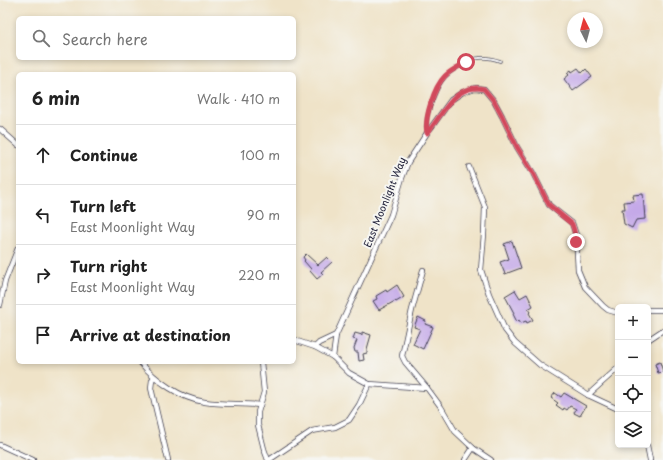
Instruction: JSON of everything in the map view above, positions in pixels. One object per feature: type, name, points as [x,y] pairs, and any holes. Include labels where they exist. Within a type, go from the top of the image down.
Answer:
[{"type":"street","name":"East Moonlight Way","points":[[333,357],[336,335],[391,215],[408,162],[451,100],[468,90],[476,88],[484,89],[494,101],[549,205],[572,224],[576,235],[578,270],[585,287],[603,306],[608,310],[615,312]]},
{"type":"street","points":[[0,129],[16,143]]},
{"type":"street","points":[[469,167],[485,207],[481,270],[486,288],[505,330],[516,343],[540,364],[588,395],[615,408]]},
{"type":"street","points":[[0,305],[5,281],[16,253]]},
{"type":"street","points":[[423,270],[402,356],[405,362],[441,407],[455,431],[473,448],[491,460]]},
{"type":"street","points":[[651,310],[663,310]]},
{"type":"street","points":[[651,338],[663,330]]},
{"type":"street","points":[[315,347],[319,343],[336,335]]},
{"type":"street","points":[[296,341],[315,347],[333,357],[350,373],[369,384],[427,388]]},
{"type":"street","points":[[142,364],[154,377],[185,396],[203,402],[260,405]]},
{"type":"street","points":[[261,364],[264,392],[258,417],[259,433],[269,460],[312,431],[335,427],[349,420],[359,405],[369,384]]},
{"type":"street","points":[[588,395],[615,371]]},
{"type":"street","points":[[154,377],[151,388],[168,460]]},
{"type":"street","points":[[0,445],[33,460]]},
{"type":"street","points":[[465,460],[473,448]]},
{"type":"street","points":[[648,448],[650,460]]},
{"type":"lane","points":[[427,133],[426,124],[433,100],[437,88],[446,75],[475,58],[488,58],[500,61]]},
{"type":"building","points":[[578,68],[582,73],[586,69],[592,77],[573,91],[564,79],[569,75],[567,73]]},
{"type":"building","points":[[643,194],[645,219],[636,220],[632,228],[624,224],[622,209],[625,209],[624,202],[634,201],[633,195]]},
{"type":"building","points":[[512,241],[521,268],[505,274],[500,262],[509,259],[504,244]]},
{"type":"building","points":[[306,254],[318,265],[327,257],[332,262],[321,272],[323,274],[317,279],[304,261],[305,260],[303,257]]},
{"type":"building","points":[[397,285],[404,297],[379,310],[373,301],[377,299],[376,296],[386,290],[387,292]]},
{"type":"building","points":[[515,290],[520,298],[527,294],[533,306],[528,309],[533,320],[527,323],[526,321],[521,323],[519,320],[517,322],[505,296]]},
{"type":"building","points":[[418,317],[426,321],[425,324],[433,327],[423,349],[413,344],[420,329],[414,327]]},
{"type":"building","points":[[362,332],[371,335],[367,353],[363,354],[364,360],[359,361],[358,352],[355,352],[354,348],[357,340],[353,339],[355,333],[362,335]]},
{"type":"building","points":[[660,362],[663,372],[658,373],[655,364]]},
{"type":"building","points":[[555,393],[561,397],[564,393],[586,406],[580,416],[574,413],[576,409],[570,406],[567,410],[564,408],[563,410],[556,405],[558,403],[551,398]]},
{"type":"route","points":[[466,62],[446,75],[437,88],[429,110],[426,124],[427,133],[451,100],[468,90],[476,88],[484,89],[494,101],[549,205],[572,224],[576,235],[576,242]]}]
